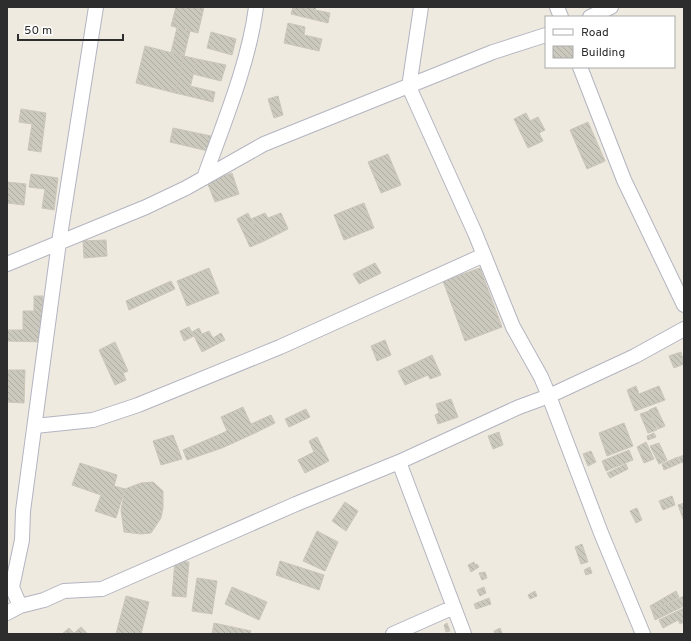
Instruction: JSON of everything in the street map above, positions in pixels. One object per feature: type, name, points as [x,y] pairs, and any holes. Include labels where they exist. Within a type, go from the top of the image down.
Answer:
[{"type":"street","points":[[20,606],[12,587],[22,540],[23,511],[59,242],[96,7]]},
{"type":"street","points":[[204,178],[242,65],[256,7]]},
{"type":"street","points":[[421,7],[409,87],[484,255],[513,327],[549,396],[601,533],[643,634]]},
{"type":"street","points":[[592,16],[611,7]]},
{"type":"street","points":[[7,264],[146,207],[204,178],[264,144],[493,52],[545,35]]},
{"type":"street","points":[[580,68],[624,180],[684,305]]},
{"type":"street","points":[[35,426],[93,420],[138,404],[280,347],[484,255]]},
{"type":"street","points":[[7,613],[20,606],[44,600],[64,592],[102,589],[296,504],[399,462],[520,407],[549,396],[635,356],[684,329]]},
{"type":"street","points":[[399,462],[464,634]]},
{"type":"street","points":[[393,634],[454,607]]},
{"type":"building","points":[[176,7],[204,7],[198,33],[171,26]]},
{"type":"building","points":[[293,7],[316,7],[315,10],[330,13],[328,23],[291,14]]},
{"type":"building","points":[[288,23],[305,27],[304,35],[322,39],[319,51],[284,43]]},
{"type":"building","points":[[177,28],[190,31],[184,56],[171,52]]},
{"type":"building","points":[[211,32],[236,39],[232,55],[207,48]]},
{"type":"building","points":[[145,46],[184,56],[175,93],[136,83]]},
{"type":"building","points":[[184,56],[197,59],[188,96],[175,93]]},
{"type":"building","points":[[197,59],[226,65],[221,81],[193,74]]},
{"type":"building","points":[[190,86],[215,92],[213,102],[188,96]]},
{"type":"building","points":[[278,96],[283,115],[274,118],[268,99]]},
{"type":"building","points":[[21,109],[46,113],[41,152],[28,150],[32,124],[19,122]]},
{"type":"building","points":[[526,113],[530,121],[538,117],[545,130],[539,133],[543,141],[528,148],[514,119]]},
{"type":"building","points":[[588,122],[605,161],[587,169],[570,130]]},
{"type":"building","points":[[173,128],[211,136],[208,151],[170,142]]},
{"type":"building","points":[[388,154],[401,185],[381,193],[368,162]]},
{"type":"building","points":[[232,173],[239,194],[215,202],[207,182]]},
{"type":"building","points":[[31,174],[58,178],[54,210],[42,208],[45,189],[29,187]]},
{"type":"building","points":[[7,182],[26,184],[24,205],[7,203]]},
{"type":"building","points":[[364,203],[374,228],[344,240],[334,215]]},
{"type":"building","points":[[248,213],[262,242],[250,247],[237,219]]},
{"type":"building","points":[[265,213],[268,218],[281,213],[288,229],[262,242],[251,219]]},
{"type":"building","points":[[106,240],[107,256],[84,258],[83,241]]},
{"type":"building","points":[[375,263],[381,273],[359,284],[353,274]]},
{"type":"building","points":[[209,268],[219,293],[187,306],[177,281]]},
{"type":"building","points":[[480,268],[502,327],[465,341],[443,281]]},
{"type":"building","points":[[171,281],[175,289],[129,310],[126,301]]},
{"type":"building","points":[[34,296],[43,296],[43,342],[7,341],[7,330],[23,330],[23,311],[34,311]]},
{"type":"building","points":[[189,327],[194,336],[184,341],[180,331]]},
{"type":"building","points":[[199,328],[202,334],[209,331],[213,338],[221,333],[225,340],[202,352],[192,332]]},
{"type":"building","points":[[385,340],[391,355],[377,361],[371,346]]},
{"type":"building","points":[[115,342],[128,371],[123,373],[126,380],[115,385],[99,350]]},
{"type":"building","points":[[681,352],[684,364],[674,368],[669,356]]},
{"type":"building","points":[[432,355],[441,375],[430,379],[428,375],[405,385],[398,371]]},
{"type":"building","points":[[7,370],[25,370],[24,403],[7,402]]},
{"type":"building","points":[[636,386],[639,394],[659,386],[665,400],[635,411],[627,390]]},
{"type":"building","points":[[451,399],[458,417],[438,424],[435,415],[439,413],[436,404]]},
{"type":"building","points":[[243,407],[255,433],[222,448],[216,436],[227,431],[221,417]]},
{"type":"building","points":[[656,407],[665,426],[658,429],[649,410]]},
{"type":"building","points":[[306,409],[310,417],[289,427],[285,419]]},
{"type":"building","points":[[649,411],[657,430],[648,433],[640,414]]},
{"type":"building","points":[[271,415],[275,423],[255,433],[251,424]]},
{"type":"building","points":[[624,423],[633,446],[607,456],[599,433]]},
{"type":"building","points":[[499,432],[503,445],[493,449],[488,436]]},
{"type":"building","points":[[654,433],[656,437],[648,440],[647,436]]},
{"type":"building","points":[[173,435],[182,459],[161,465],[153,441]]},
{"type":"building","points":[[216,436],[222,448],[187,460],[183,450]]},
{"type":"building","points":[[317,437],[329,461],[305,473],[298,460],[314,452],[309,441]]},
{"type":"building","points":[[646,442],[654,459],[644,463],[637,447]]},
{"type":"building","points":[[659,443],[667,460],[659,464],[650,446]]},
{"type":"building","points":[[629,450],[633,460],[606,471],[602,461]]},
{"type":"building","points":[[591,451],[596,462],[588,466],[583,454]]},
{"type":"building","points":[[684,455],[684,462],[681,463],[679,457]]},
{"type":"building","points":[[678,457],[680,463],[664,470],[662,464]]},
{"type":"building","points":[[80,463],[117,475],[114,486],[125,489],[116,518],[95,511],[101,495],[72,485]]},
{"type":"building","points":[[626,464],[628,469],[610,478],[607,473]]},
{"type":"building","points":[[153,482],[163,491],[163,508],[161,518],[151,533],[141,534],[124,532],[121,510],[125,489],[141,483]]},
{"type":"building","points":[[672,496],[675,505],[663,510],[659,501]]},
{"type":"building","points":[[345,502],[358,511],[346,531],[332,521]]},
{"type":"building","points":[[684,503],[684,521],[678,505]]},
{"type":"building","points":[[637,508],[642,520],[636,523],[630,511]]},
{"type":"building","points":[[317,531],[338,542],[325,571],[303,561]]},
{"type":"building","points":[[582,544],[588,562],[581,564],[575,547]]},
{"type":"building","points":[[175,561],[189,562],[186,597],[172,596]]},
{"type":"building","points":[[280,561],[324,575],[319,590],[276,575]]},
{"type":"building","points":[[474,562],[475,565],[477,564],[479,567],[471,572],[468,565]]},
{"type":"building","points":[[590,567],[592,573],[586,575],[584,570]]},
{"type":"building","points":[[485,572],[487,578],[482,580],[479,573]]},
{"type":"building","points":[[197,578],[217,581],[212,614],[192,611]]},
{"type":"building","points":[[232,587],[267,602],[259,620],[225,604]]},
{"type":"building","points":[[484,587],[486,593],[480,596],[477,590]]},
{"type":"building","points":[[535,591],[537,596],[530,599],[528,595]]},
{"type":"building","points":[[676,591],[679,597],[652,611],[650,606]]},
{"type":"building","points":[[126,596],[149,602],[141,634],[116,634]]},
{"type":"building","points":[[684,596],[684,606],[655,620],[652,611]]},
{"type":"building","points":[[489,598],[491,604],[476,609],[474,604]]},
{"type":"building","points":[[684,608],[684,622],[680,624],[678,620],[663,628],[659,620]]},
{"type":"building","points":[[214,623],[251,631],[250,634],[212,634]]},
{"type":"building","points":[[447,623],[450,631],[446,632],[444,625]]},
{"type":"building","points":[[81,627],[88,634],[62,634],[69,628],[74,633]]},
{"type":"building","points":[[500,628],[502,633],[495,634],[494,631]]}]
